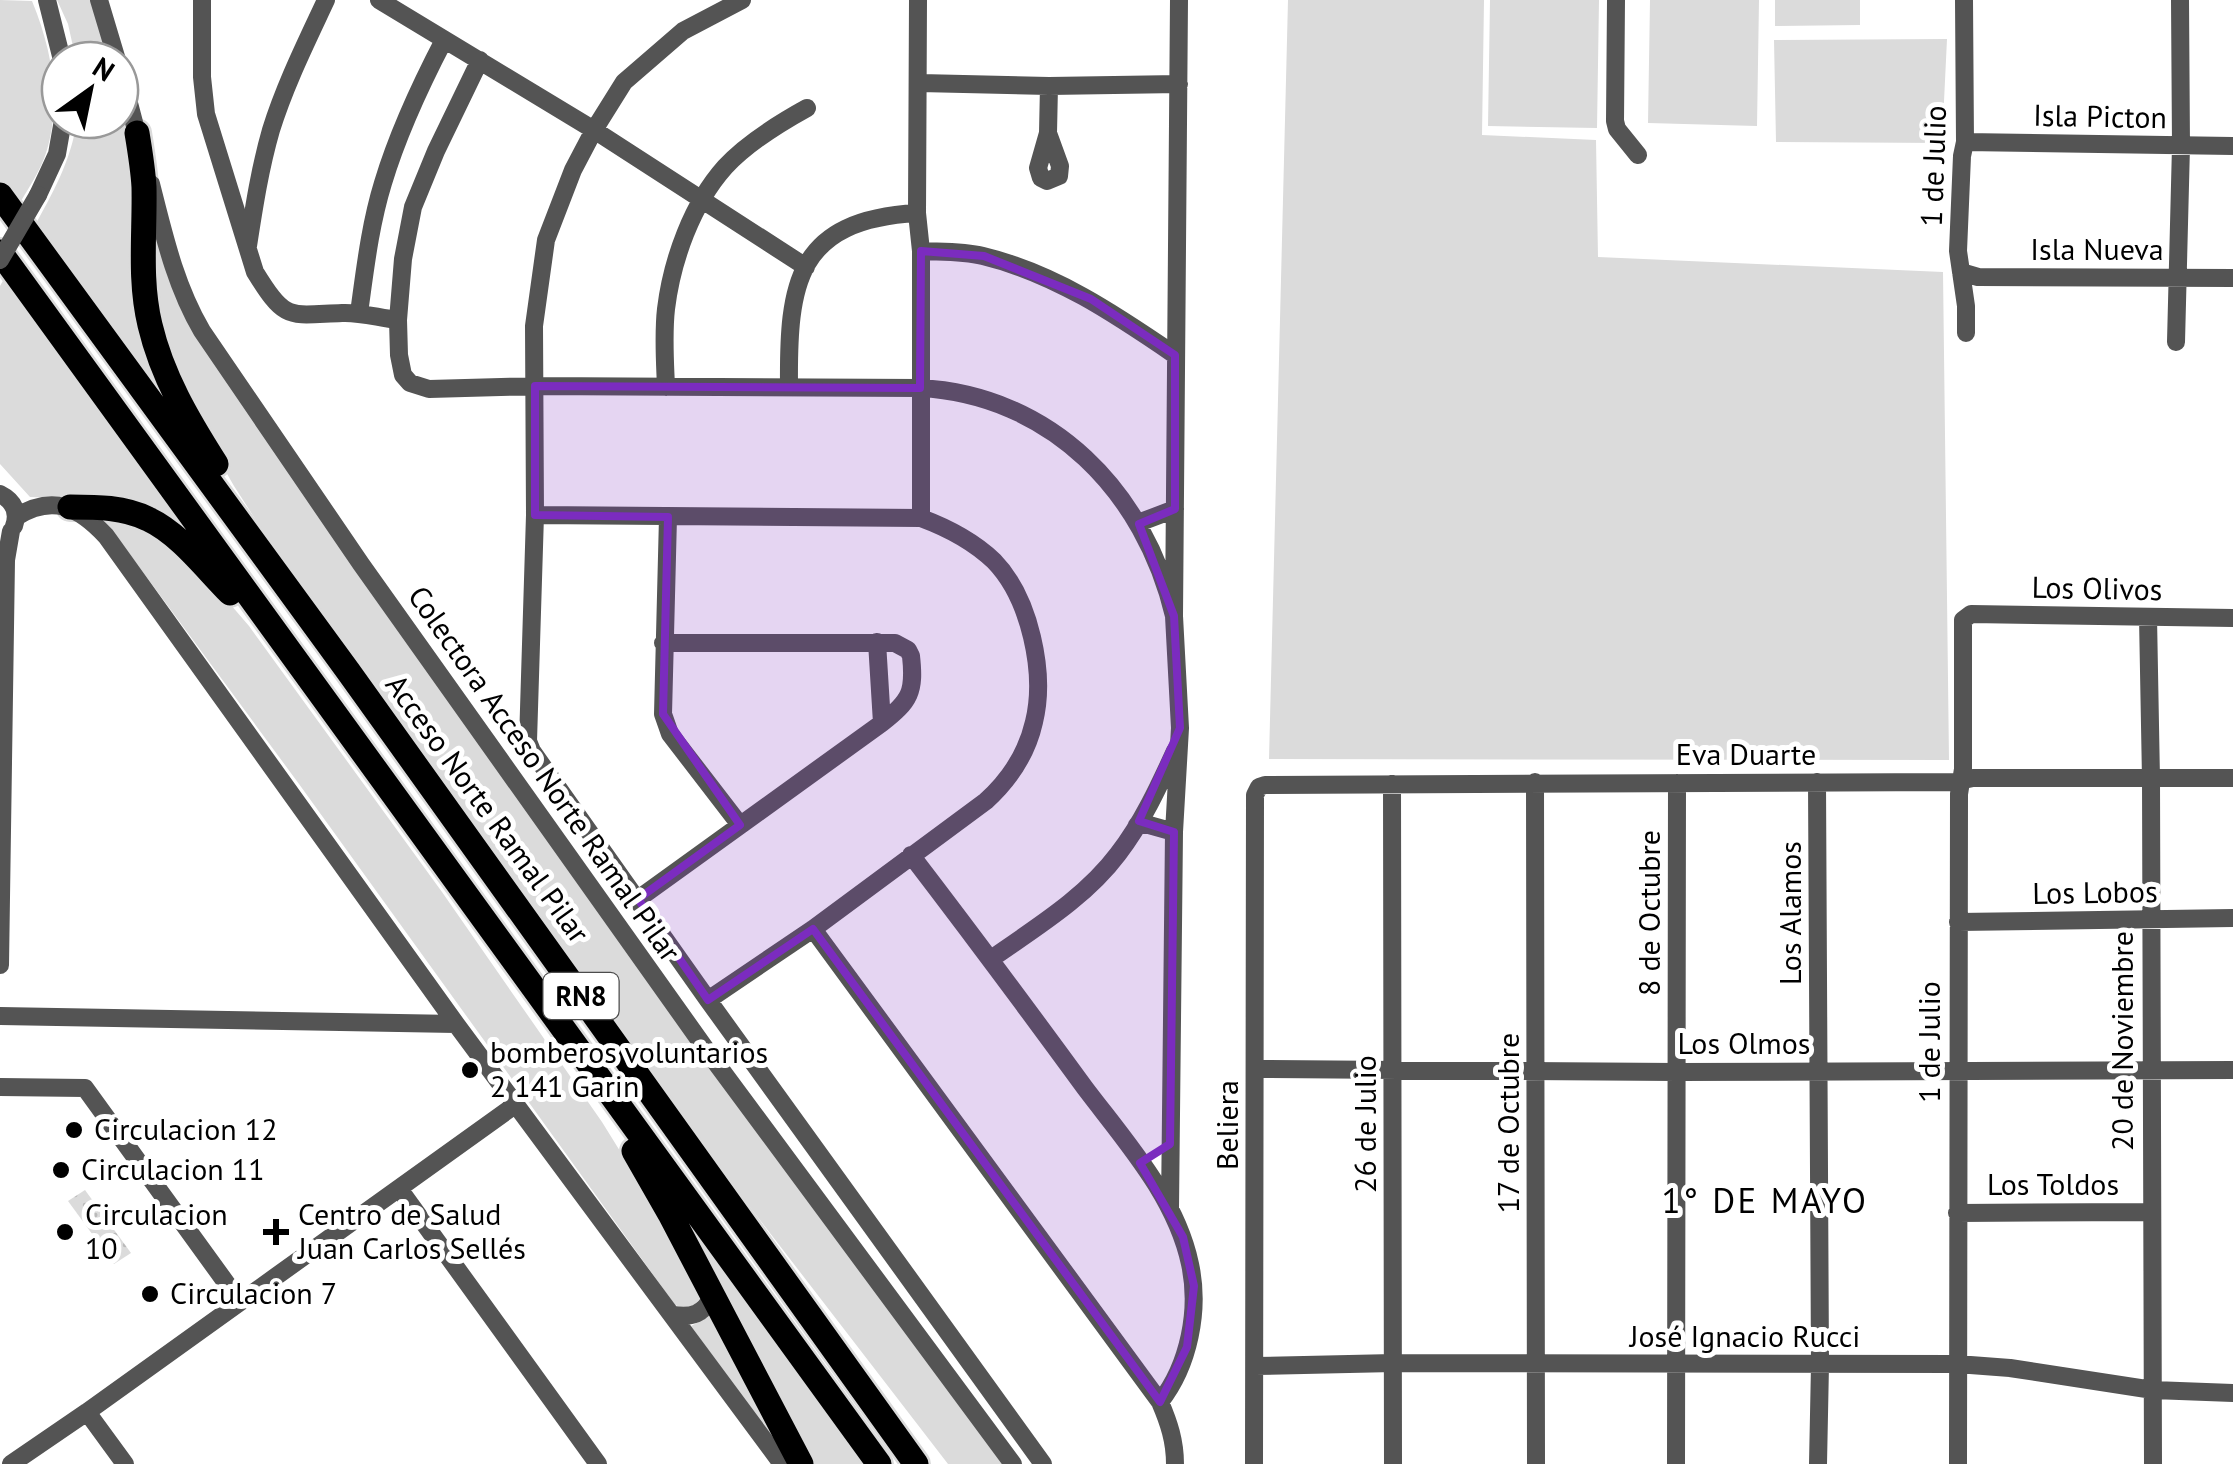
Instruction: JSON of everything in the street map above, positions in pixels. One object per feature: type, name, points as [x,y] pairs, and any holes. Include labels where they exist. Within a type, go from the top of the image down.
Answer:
[{"type":"highway","points":[[139,140],[144,185],[144,280],[150,323],[161,360],[184,414],[348,670]]},
{"type":"highway","name":"Acceso Norte Ramal Pilar","points":[[0,195],[348,670],[916,1464]]},
{"type":"highway","name":"RN8","points":[[0,256],[879,1464]]},
{"type":"highway","points":[[70,507],[129,512],[167,531],[291,655]]},
{"type":"highway","points":[[426,839],[651,1178],[801,1464]]},
{"type":"highway","points":[[814,1321],[936,1464]]},
{"type":"street","points":[[99,0],[111,40]]},
{"type":"street","points":[[202,0],[206,114],[247,250],[262,283],[283,308],[304,316],[358,314],[398,320]]},
{"type":"street","points":[[247,250],[271,132],[294,68],[326,0]]},
{"type":"street","points":[[379,0],[594,130],[806,267]]},
{"type":"street","points":[[403,15],[416,0]]},
{"type":"street","points":[[742,0],[694,24],[624,82],[594,130],[561,198],[546,240],[536,300],[536,515],[528,741],[708,1000],[1043,1464]]},
{"type":"street","points":[[918,0],[918,213],[922,251],[920,518]]},
{"type":"street","points":[[1170,1208],[1174,832],[1180,741],[1174,616],[1179,0]]},
{"type":"street","points":[[1616,0],[1614,121],[1638,155]]},
{"type":"street","name":"1 de Julio","points":[[1964,0],[1966,142],[1958,251],[1966,334]]},
{"type":"street","points":[[2176,342],[2182,146],[2180,0]]},
{"type":"street","points":[[47,6],[56,40]]},
{"type":"street","points":[[358,314],[382,186],[412,104],[444,40]]},
{"type":"street","points":[[480,60],[413,207],[398,320],[399,354],[410,383],[429,388],[920,388],[977,396],[1044,426],[1086,458],[1138,522],[1161,572],[1174,616]]},
{"type":"street","points":[[920,83],[1179,84]]},
{"type":"street","points":[[1048,134],[1049,86]]},
{"type":"street","points":[[666,387],[665,330],[670,287],[689,226],[702,200],[740,152],[807,108]]},
{"type":"street","points":[[0,256],[38,195],[60,140]]},
{"type":"street","name":"Colectora Acceso Norte Ramal Pilar","points":[[140,140],[172,266],[202,331],[361,564],[706,1048],[1012,1464]]},
{"type":"street","name":"Isla Picton","points":[[1966,142],[2233,146]]},
{"type":"street","points":[[789,387],[790,318],[797,283],[816,251],[844,230],[878,218],[918,213]]},
{"type":"street","points":[[922,251],[984,256],[1054,282],[1119,316],[1175,354]]},
{"type":"street","name":"Isla Nueva","points":[[1961,272],[1978,277],[2233,278]]},
{"type":"street","points":[[0,483],[8,516],[0,966]]},
{"type":"street","points":[[8,516],[36,507],[70,507],[92,522],[130,567],[456,1024],[782,1464]]},
{"type":"street","points":[[1138,522],[1175,509]]},
{"type":"street","points":[[536,515],[920,518],[968,540],[994,562],[1011,583],[1031,631],[1038,700],[1025,748],[1006,781],[986,801],[813,929],[708,1000]]},
{"type":"street","points":[[668,517],[662,698],[666,726],[740,826]]},
{"type":"street","points":[[0,564],[6,586]]},
{"type":"street","name":"Los Olivos","points":[[1963,620],[1971,614],[2233,618]]},
{"type":"street","name":"20 de Noviembre","points":[[2148,617],[2152,1464]]},
{"type":"street","name":"1 de Julio","points":[[1958,1464],[1956,1214],[1963,620]]},
{"type":"street","points":[[877,642],[882,723]]},
{"type":"street","points":[[638,899],[882,723],[910,694],[912,663],[908,650],[895,642],[663,643]]},
{"type":"street","points":[[991,959],[1071,902],[1118,854],[1158,789],[1180,741]]},
{"type":"street","name":"Eva Duarte","points":[[1259,787],[2233,778]]},
{"type":"street","name":"17 de Octubre","points":[[1535,782],[1536,1464]]},
{"type":"street","name":"Los Alamos","points":[[1818,782],[1818,1464]]},
{"type":"street","name":"8 de Octubre","points":[[1676,1464],[1677,783]]},
{"type":"street","name":"26 de Julio","points":[[1392,784],[1393,1464]]},
{"type":"street","name":"Beliera","points":[[1254,1464],[1255,795],[1259,787]]},
{"type":"street","points":[[1137,825],[1174,832]]},
{"type":"street","points":[[911,855],[1170,1208],[1190,1263],[1193,1309],[1180,1369],[1160,1402]]},
{"type":"street","name":"Los Lobos","points":[[1958,922],[2233,918]]},
{"type":"street","points":[[813,929],[1160,1402],[1171,1427],[1175,1464]]},
{"type":"street","points":[[0,1016],[456,1024]]},
{"type":"street","name":"Los Olmos","points":[[1256,1068],[1677,1072],[2233,1070]]},
{"type":"street","points":[[0,1087],[85,1088],[240,1302]]},
{"type":"street","points":[[11,1464],[515,1105]]},
{"type":"street","points":[[1138,1160],[1154,1156],[1170,1144]]},
{"type":"street","points":[[400,1190],[598,1464]]},
{"type":"street","name":"Los Toldos","points":[[1956,1214],[2151,1212]]},
{"type":"street","points":[[673,1315],[690,1317],[704,1310],[713,1297]]},
{"type":"street","name":"José Ignacio Rucci","points":[[1255,1366],[1957,1364],[2010,1368],[2153,1390],[2233,1392]]},
{"type":"street","points":[[87,1412],[125,1464]]},
{"type":"highlighted area","points":[[921,251],[984,256],[1091,299],[1175,355],[1175,509],[1139,524],[1174,616],[1180,728],[1139,821],[1174,832],[1170,1144],[1140,1163],[1183,1237],[1194,1286],[1187,1347],[1160,1402],[813,929],[708,1000],[638,899],[740,825],[663,714],[668,517],[535,515],[535,386],[920,388]]},
{"type":"shaded area","points":[[0,0],[32,1],[45,40],[40,40],[40,140],[49,140],[37,174],[17,208],[0,183]]},
{"type":"shaded area","points":[[57,0],[92,0],[105,40],[72,40]]},
{"type":"shaded area","points":[[1288,0],[1484,0],[1482,135],[1596,140],[1598,257],[1943,272],[1949,760],[1269,759]]},
{"type":"shaded area","points":[[1490,0],[1599,0],[1597,128],[1488,126]]},
{"type":"shaded area","points":[[1650,0],[1759,0],[1757,126],[1648,123]]},
{"type":"shaded area","points":[[1775,0],[1860,0],[1860,25],[1775,26]]},
{"type":"shaded area","points":[[1947,39],[1942,143],[1776,142],[1774,40]]},
{"type":"shaded area","points":[[72,140],[132,140],[139,284],[189,430],[32,231]]},
{"type":"shaded area","points":[[150,202],[189,314],[1008,1464],[948,1464],[726,1176],[322,623],[195,418],[154,314]]},
{"type":"shaded area","points":[[4,279],[204,556],[103,500],[30,497],[0,464],[0,286]]},
{"type":"shaded area","points":[[95,512],[141,520],[200,569],[249,626],[442,892],[602,1122],[646,1193],[698,1292],[698,1301],[693,1306],[675,1305],[299,784]]},
{"type":"shaded area","points":[[85,1190],[131,1253],[114,1264],[68,1201]]},
{"type":"shaded area","points":[[689,1227],[863,1464],[806,1464]]},
{"type":"shaded area","points":[[710,1316],[773,1440],[691,1326]]},
{"type":"place","name":"bomberos voluntarios 2 141 Garin","points":[[470,1070]]},
{"type":"place","name":"Circulacion 12","points":[[74,1130]]},
{"type":"place","name":"Circulacion 11","points":[[61,1170]]},
{"type":"place","name":"Circulacion 10","points":[[65,1232]]},
{"type":"place","name":"Centro de Salud Juan Carlos Sellés","points":[[276,1232]]},
{"type":"place","name":"Circulacion 7","points":[[150,1294]]},
{"type":"district","name":"1° DE MAYO","points":[[1765,1201]]}]
